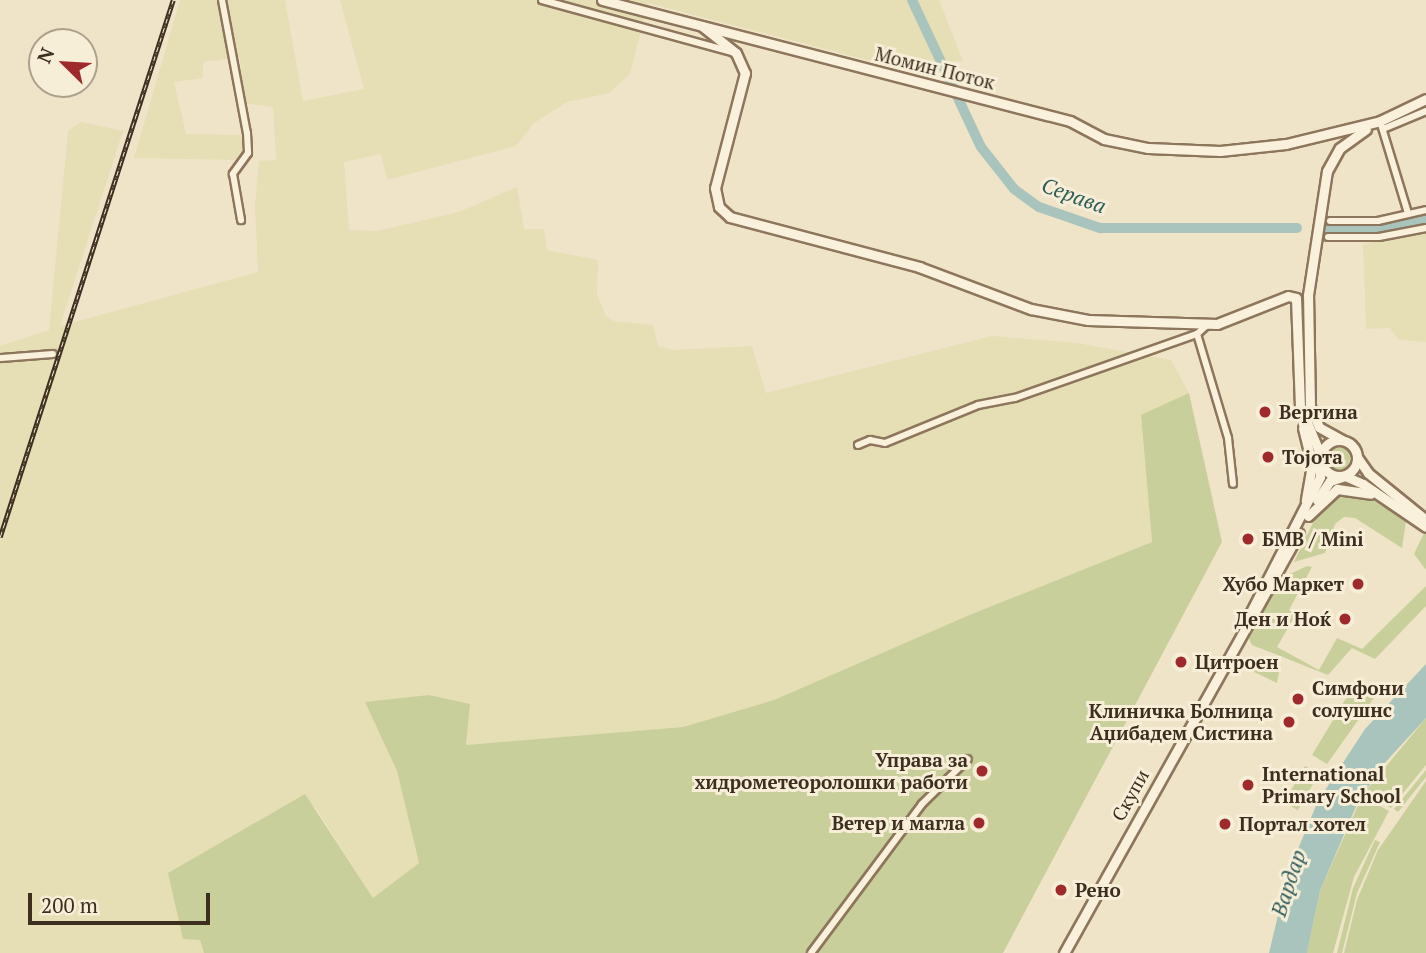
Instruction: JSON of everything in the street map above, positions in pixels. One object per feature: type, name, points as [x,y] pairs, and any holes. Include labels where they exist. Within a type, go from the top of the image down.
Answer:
[{"type":"street","points":[[222,0],[247,133],[248,153],[233,174],[241,220]]},
{"type":"street","points":[[542,0],[736,53]]},
{"type":"street","name":"Момин Поток","points":[[601,0],[1070,121],[1104,139],[1136,146],[1195,151],[1260,148],[1381,125]]},
{"type":"street","points":[[702,26],[736,53],[744,68],[745,83],[715,188],[719,207],[730,218],[919,267],[1042,312],[1088,320],[1208,325],[1234,319],[1289,296],[1296,298],[1300,406],[1312,472],[1295,528]]},
{"type":"street","points":[[736,53],[741,43],[750,38]]},
{"type":"street","points":[[1331,160],[1344,144],[1426,99]]},
{"type":"street","points":[[1381,125],[1426,110]]},
{"type":"street","points":[[1381,125],[1408,213]]},
{"type":"street","points":[[1321,138],[1333,149],[1322,189],[1326,219],[1323,239],[1310,284],[1310,407],[1319,427],[1353,445],[1357,457],[1368,473],[1426,520]]},
{"type":"street","points":[[1326,219],[1378,221],[1426,210]]},
{"type":"street","points":[[1323,239],[1379,237],[1426,228]]},
{"type":"street","points":[[858,445],[870,440],[885,443],[978,405],[1015,398],[1197,334],[1208,325]]},
{"type":"street","points":[[1197,334],[1228,438],[1233,484]]},
{"type":"street","points":[[0,358],[53,354]]},
{"type":"street","points":[[1300,406],[1327,472],[1359,481],[1426,527]]},
{"type":"street","points":[[1321,459],[1328,444],[1342,440]]},
{"type":"street","points":[[1339,475],[1352,469],[1357,457]]},
{"type":"street","name":"Скупи","points":[[1064,953],[1248,618],[1318,484],[1321,459]]},
{"type":"street","name":"Скупи","points":[[1248,618],[1326,485],[1339,475]]},
{"type":"street","points":[[1308,516],[1328,494],[1340,488],[1358,489],[1391,503]]},
{"type":"street","points":[[810,953],[922,804],[968,759]]},
{"type":"shaded area","points":[[180,0],[285,0],[303,101],[364,89],[340,0],[939,0],[963,61],[879,63],[648,3],[630,74],[609,93],[567,102],[534,123],[516,146],[387,180],[381,154],[344,162],[349,230],[377,231],[459,212],[517,187],[524,229],[544,229],[547,250],[598,260],[597,295],[606,316],[614,321],[653,325],[658,346],[673,350],[752,346],[766,393],[992,336],[1077,343],[1171,360],[1189,393],[1141,416],[1152,542],[967,616],[774,700],[683,727],[466,745],[469,704],[365,702],[397,771],[419,863],[373,898],[315,807],[200,940],[204,953],[0,953],[0,346],[49,330],[68,131],[81,122],[123,131],[60,326],[258,272],[255,206],[259,161],[276,160],[273,107],[243,103],[240,57],[203,62],[203,78],[174,82],[186,134],[244,135],[241,160],[134,158]]},
{"type":"shaded area","points":[[1426,234],[1426,342],[1399,340],[1390,328],[1366,329],[1363,244]]},
{"type":"green space","points":[[1189,393],[1222,542],[1003,953],[204,953],[200,940],[183,939],[168,873],[305,794],[373,898],[419,863],[397,771],[365,702],[429,695],[470,704],[466,745],[683,727],[774,700],[967,616],[1152,542],[1141,415]]},
{"type":"green space","points":[[1338,446],[1347,449],[1350,458],[1347,467],[1338,470],[1329,467],[1326,458],[1329,449]]},
{"type":"green space","points":[[1339,491],[1358,491],[1406,521],[1402,548],[1355,518],[1344,517],[1335,524],[1325,553],[1294,562],[1324,500]]},
{"type":"green space","points":[[1424,533],[1426,534],[1426,570],[1414,554]]},
{"type":"green space","points":[[1307,566],[1312,567],[1289,610],[1296,614],[1277,647],[1319,670],[1337,638],[1362,649],[1426,586],[1426,606],[1375,659],[1352,648],[1328,675],[1252,645],[1248,637],[1281,578]]},
{"type":"green space","points":[[1261,660],[1280,667],[1277,683],[1254,672]]},
{"type":"green space","points":[[1354,685],[1376,695],[1327,764],[1312,755]]},
{"type":"green space","points":[[1426,718],[1426,765],[1391,808],[1364,793]]},
{"type":"green space","points":[[1305,766],[1319,774],[1298,810],[1284,802]]},
{"type":"green space","points":[[1426,770],[1426,777],[1398,812],[1394,809]]},
{"type":"green space","points":[[1426,781],[1426,953],[1344,953],[1357,900],[1378,850]]},
{"type":"green space","points":[[1362,796],[1389,811],[1354,877],[1333,953],[1307,953],[1320,891]]},
{"type":"green space","points":[[1375,840],[1380,842],[1357,893],[1342,953],[1337,953],[1353,888]]},
{"type":"water","name":"Вардар","points":[[1426,664],[1426,718],[1382,766],[1357,804],[1320,891],[1307,953],[1269,953],[1288,873],[1318,801],[1365,729]]},
{"type":"waterway","name":"Серава","points":[[912,0],[981,147],[1014,189],[1039,207],[1100,228],[1297,228]]},
{"type":"waterway","name":"Серава","points":[[1321,228],[1370,229],[1426,218]]},
{"type":"railway","points":[[0,537],[173,0]]},
{"type":"place","name":"Вергина","points":[[1265,412]]},
{"type":"place","name":"Тојота","points":[[1268,457]]},
{"type":"place","name":"БМВ / Mini","points":[[1248,539]]},
{"type":"place","name":"Хубо Маркет","points":[[1358,584]]},
{"type":"place","name":"Ден и Ноќ","points":[[1345,619]]},
{"type":"place","name":"Цитроен","points":[[1181,662]]},
{"type":"place","name":"Симфони солушнс","points":[[1298,699]]},
{"type":"place","name":"Клиничка Болница Аџибадем Систина","points":[[1289,722]]},
{"type":"place","name":"Управа за хидрометеоролошки работи","points":[[982,771]]},
{"type":"place","name":"International Primary School","points":[[1248,785]]},
{"type":"place","name":"Ветер и магла","points":[[979,823]]},
{"type":"place","name":"Портал хотел","points":[[1225,824]]},
{"type":"place","name":"Рено","points":[[1061,890]]}]
